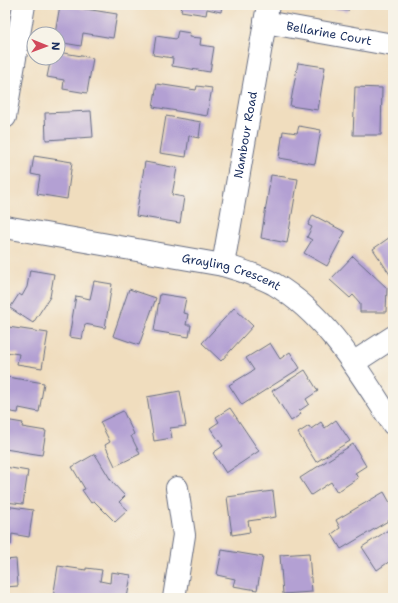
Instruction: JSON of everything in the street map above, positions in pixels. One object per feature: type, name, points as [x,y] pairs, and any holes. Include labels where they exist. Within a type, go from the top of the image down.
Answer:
[{"type":"street","points":[[5,118],[24,5]]},
{"type":"street","name":"Bellarine Court","points":[[266,14],[393,45]]},
{"type":"street","name":"Nambour Road","points":[[222,265],[266,14]]},
{"type":"street","name":"Grayling Crescent","points":[[5,227],[222,265],[250,273],[272,283],[315,315],[332,334],[393,424]]},
{"type":"street","points":[[353,363],[393,337]]},
{"type":"street","points":[[174,598],[184,535],[177,488]]},
{"type":"building","points":[[60,5],[117,14],[113,38],[83,33],[81,46],[66,43],[66,26],[56,26]]},
{"type":"building","points":[[182,5],[222,5],[221,12],[207,9],[206,15],[181,11]]},
{"type":"building","points":[[323,5],[349,5],[348,11],[323,7]]},
{"type":"building","points":[[178,31],[190,33],[189,37],[201,38],[200,45],[214,47],[210,72],[172,66],[173,58],[153,55],[156,36],[176,39]]},
{"type":"building","points":[[66,53],[93,58],[87,93],[63,89],[64,80],[47,77],[49,66],[66,66]]},
{"type":"building","points":[[298,63],[325,67],[318,110],[290,106]]},
{"type":"building","points":[[157,84],[196,90],[197,86],[212,88],[207,116],[153,107]]},
{"type":"building","points":[[355,87],[382,88],[381,135],[353,135]]},
{"type":"building","points":[[91,111],[93,137],[46,140],[45,113]]},
{"type":"building","points":[[166,116],[201,122],[199,138],[189,136],[186,157],[160,153]]},
{"type":"building","points":[[299,126],[321,130],[315,164],[279,158],[283,131],[297,133]]},
{"type":"building","points":[[34,156],[72,162],[67,199],[37,194],[40,176],[31,174]]},
{"type":"building","points":[[145,162],[177,168],[172,195],[184,197],[180,223],[136,216]]},
{"type":"building","points":[[271,175],[298,179],[287,243],[261,238]]},
{"type":"building","points":[[313,215],[345,232],[327,266],[304,253],[312,240],[307,237],[312,227],[308,225]]},
{"type":"building","points":[[393,235],[393,279],[373,249]]},
{"type":"building","points":[[353,256],[387,288],[386,312],[360,312],[360,303],[353,295],[350,298],[330,280]]},
{"type":"building","points":[[30,270],[54,274],[50,297],[33,323],[10,308],[19,294],[22,296],[27,287]]},
{"type":"building","points":[[94,281],[112,284],[105,328],[85,324],[82,339],[69,337],[76,296],[90,299]]},
{"type":"building","points":[[129,289],[156,298],[139,345],[113,336]]},
{"type":"building","points":[[160,294],[186,298],[183,313],[188,314],[186,325],[191,325],[189,337],[154,331]]},
{"type":"building","points":[[234,308],[253,326],[221,361],[202,343]]},
{"type":"building","points":[[8,327],[48,333],[42,368],[17,364],[19,354],[5,352]]},
{"type":"building","points":[[270,343],[280,359],[290,352],[300,368],[242,405],[229,385],[254,370],[246,358]]},
{"type":"building","points":[[305,370],[318,391],[306,399],[309,404],[299,411],[301,414],[291,421],[272,391]]},
{"type":"building","points":[[7,377],[44,383],[39,412],[19,408],[18,413],[5,411]]},
{"type":"building","points":[[180,391],[186,426],[170,428],[172,438],[154,441],[147,397]]},
{"type":"building","points":[[230,408],[259,451],[226,473],[213,453],[223,446],[210,428],[219,422],[216,417]]},
{"type":"building","points":[[123,411],[134,434],[131,436],[140,454],[115,466],[105,445],[110,442],[100,422]]},
{"type":"building","points":[[5,420],[23,423],[22,427],[46,431],[42,455],[5,449]]},
{"type":"building","points":[[336,420],[350,441],[316,462],[298,433],[309,426],[311,429],[321,422],[325,428]]},
{"type":"building","points":[[353,444],[366,466],[355,473],[358,478],[337,492],[331,482],[311,495],[300,478]]},
{"type":"building","points":[[95,454],[112,482],[125,496],[119,502],[128,510],[115,522],[94,501],[91,503],[82,490],[85,489],[72,467]]},
{"type":"building","points":[[5,467],[28,471],[23,504],[5,502]]},
{"type":"building","points":[[273,491],[276,517],[248,521],[250,532],[232,535],[227,497]]},
{"type":"building","points":[[384,492],[393,508],[393,518],[341,549],[332,534],[340,528],[336,520]]},
{"type":"building","points":[[5,506],[33,510],[29,537],[12,534],[11,545],[5,544]]},
{"type":"building","points":[[393,527],[393,559],[377,570],[362,547]]},
{"type":"building","points":[[222,550],[263,557],[257,590],[233,586],[235,579],[217,575]]},
{"type":"building","points":[[309,553],[312,592],[283,594],[280,555]]},
{"type":"building","points":[[16,559],[18,586],[5,587],[5,560]]},
{"type":"building","points":[[58,566],[86,570],[86,568],[102,570],[100,581],[110,583],[111,572],[131,575],[127,598],[53,598]]}]
